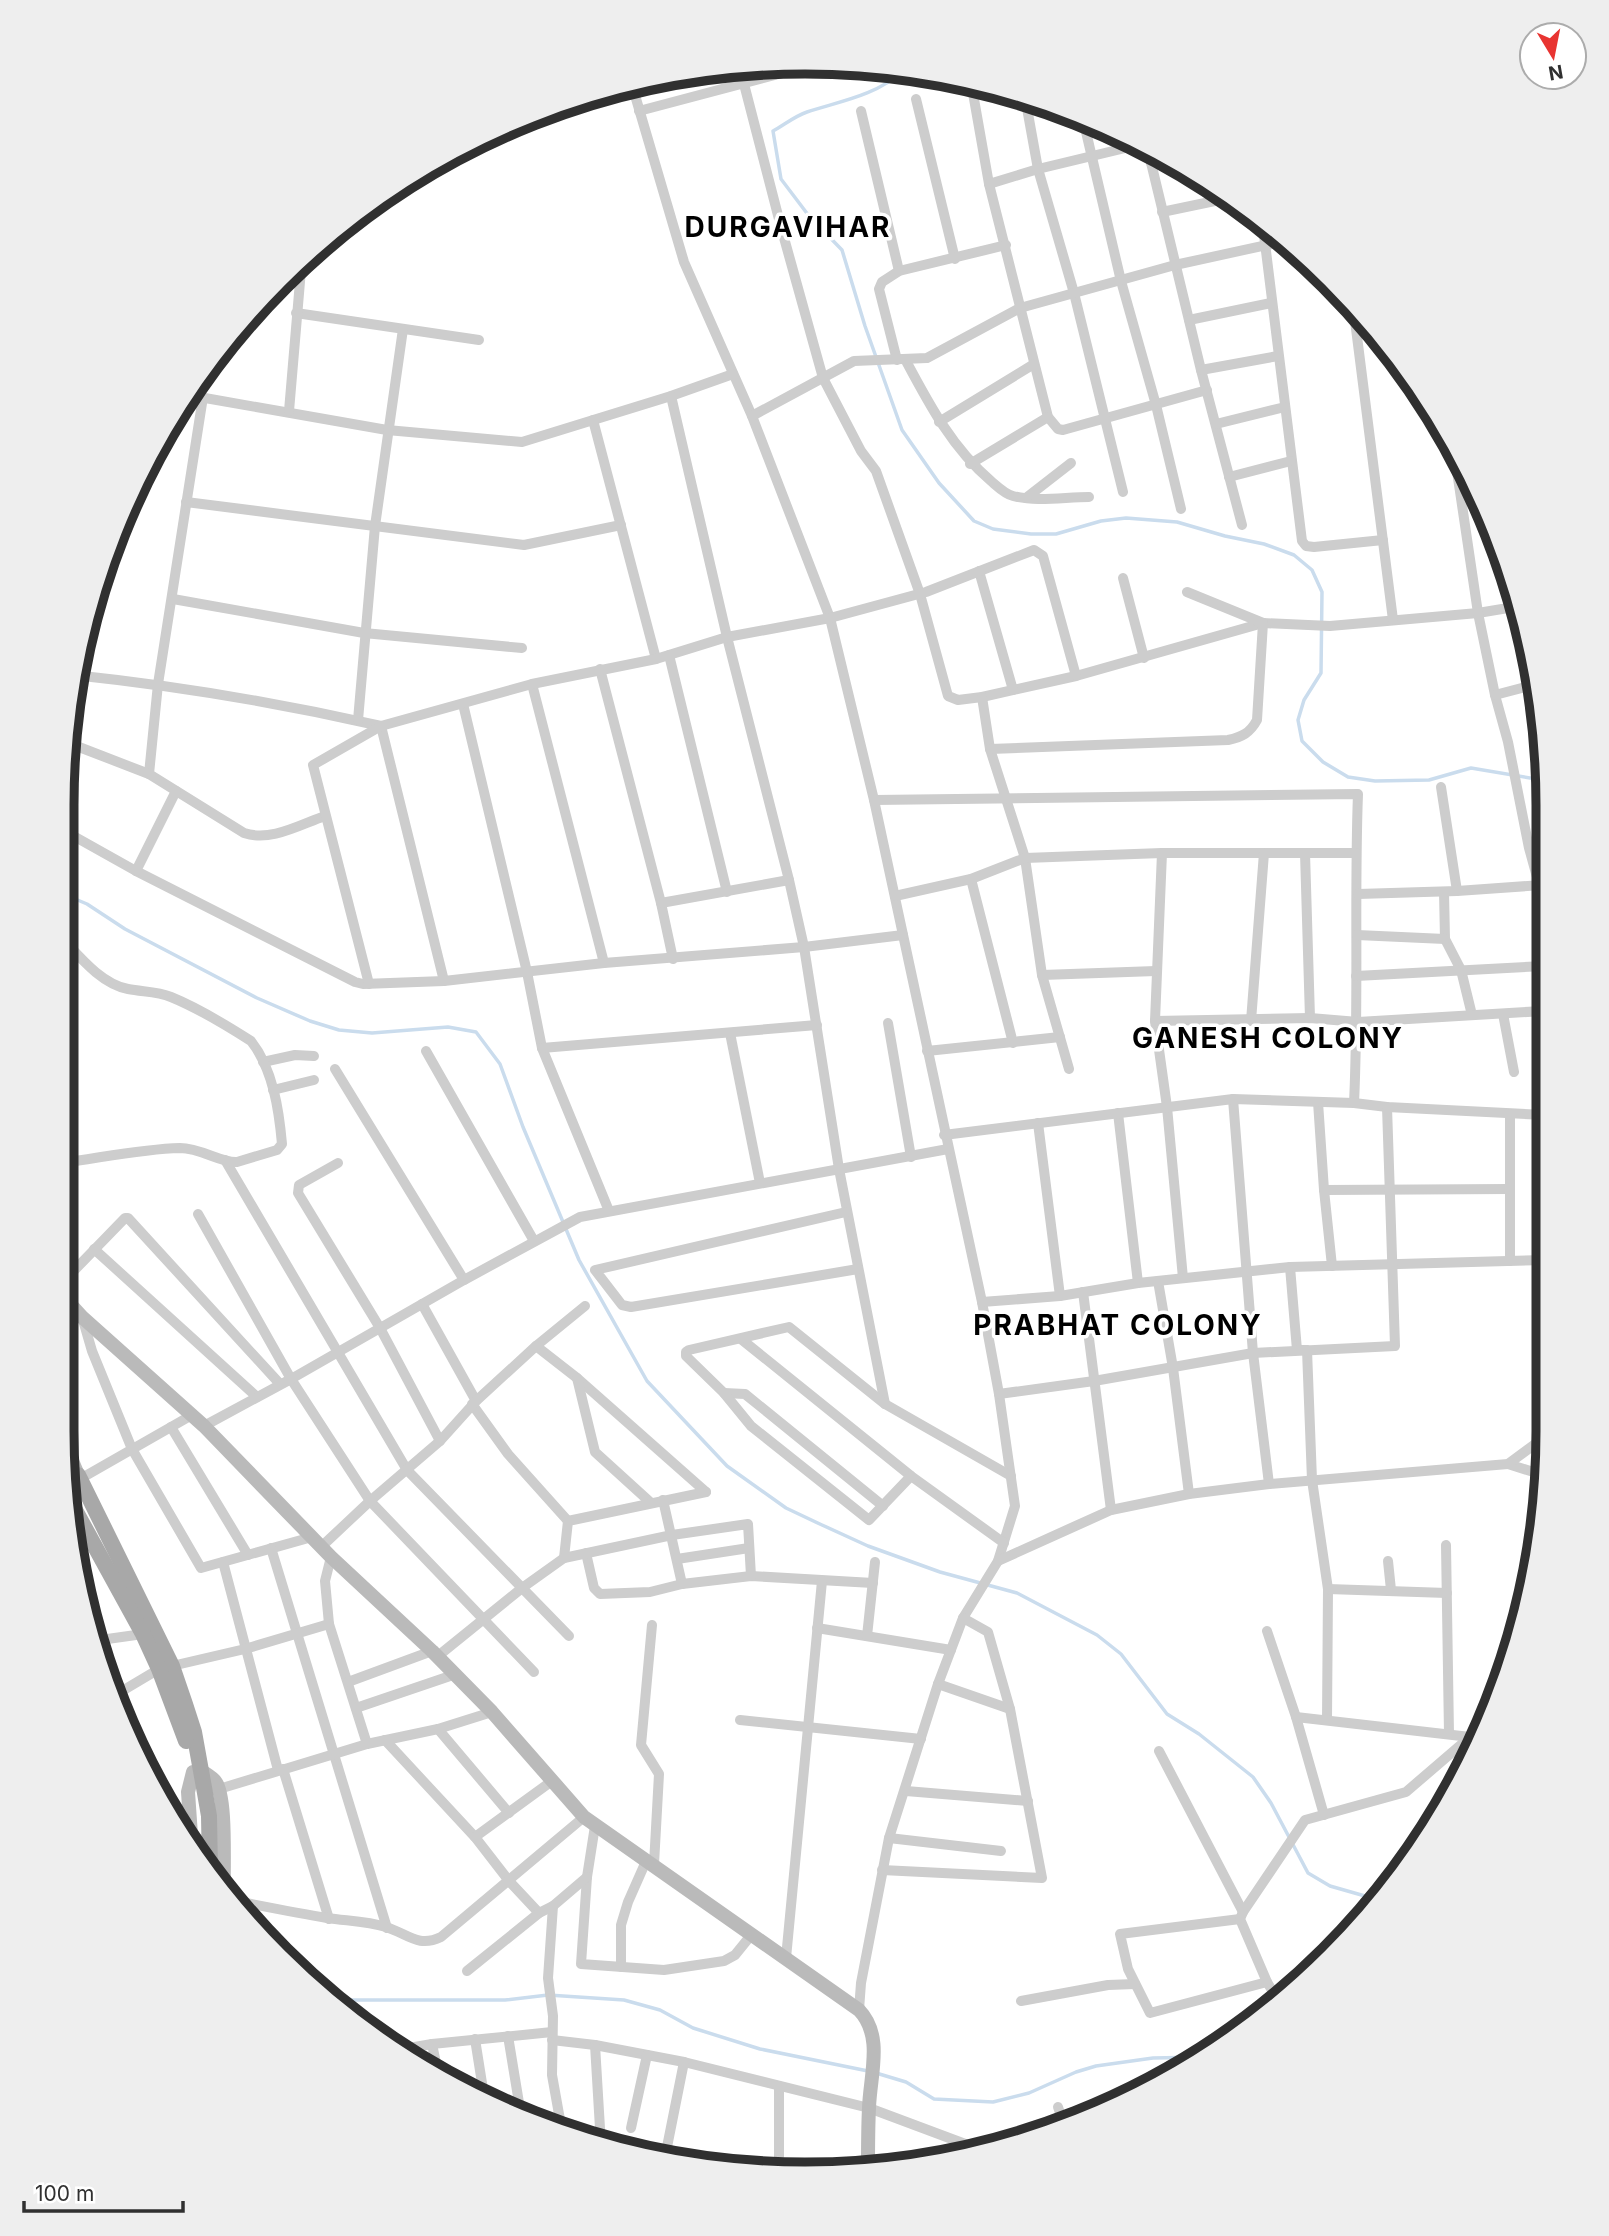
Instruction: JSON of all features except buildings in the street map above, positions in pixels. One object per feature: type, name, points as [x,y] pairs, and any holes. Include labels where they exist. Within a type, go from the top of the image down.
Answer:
[{"type":"main road","points":[[74,1308],[204,1426],[321,1547],[435,1653],[590,1821],[651,1861],[868,2019],[874,2055],[868,2159]]},
{"type":"main road","points":[[75,1476],[166,1668],[197,1771],[208,1853]]},
{"type":"main road","points":[[80,1528],[166,1668]]},
{"type":"main road","points":[[197,1771],[215,1780],[219,1789],[223,1815],[224,1875]]},
{"type":"main road","points":[[190,1828],[188,1792],[197,1771]]},
{"type":"main road","points":[[201,1844],[204,1816]]},
{"type":"street","points":[[639,111],[778,75]]},
{"type":"street","points":[[744,84],[823,378],[861,451],[876,471],[920,594],[948,696],[958,700],[982,697],[1076,676],[1263,623]]},
{"type":"street","points":[[634,94],[684,262],[752,416],[830,618],[874,800],[982,1302],[1015,1506],[996,1565],[964,1618],[938,1684],[890,1838],[861,1983],[859,2010]]},
{"type":"street","points":[[973,94],[989,184],[1048,417],[1058,429],[1063,430],[1207,390]]},
{"type":"street","points":[[916,99],[955,259]]},
{"type":"street","points":[[1027,108],[1038,169],[1074,293],[1123,492]]},
{"type":"street","points":[[861,111],[899,271]]},
{"type":"street","points":[[1086,130],[1121,281],[1156,405],[1181,509]]},
{"type":"street","points":[[989,184],[1038,169],[1127,149]]},
{"type":"street","points":[[1151,163],[1242,525]]},
{"type":"street","points":[[1162,212],[1216,201]]},
{"type":"street","points":[[1264,237],[1302,541],[1306,546],[1314,547],[1383,540]]},
{"type":"street","points":[[752,416],[854,361],[928,358],[1020,307],[1175,265],[1272,243]]},
{"type":"street","points":[[1006,246],[899,271],[882,282],[879,289],[897,360],[971,464],[1003,491],[1026,498],[1089,497]]},
{"type":"street","points":[[289,411],[300,277]]},
{"type":"street","points":[[1189,320],[1271,303]]},
{"type":"street","points":[[296,313],[479,340]]},
{"type":"street","points":[[1356,325],[1393,620]]},
{"type":"street","points":[[358,720],[375,526],[402,329]]},
{"type":"street","points":[[1201,370],[1278,356]]},
{"type":"street","points":[[939,422],[1034,364]]},
{"type":"street","points":[[198,396],[387,430],[522,442],[733,374]]},
{"type":"street","points":[[671,396],[727,637],[804,947],[846,1212],[885,1405]]},
{"type":"street","points":[[149,774],[158,684],[203,397]]},
{"type":"street","points":[[1216,424],[1284,407]]},
{"type":"street","points":[[971,464],[1048,417]]},
{"type":"street","points":[[593,420],[656,659]]},
{"type":"street","points":[[1229,477],[1291,461]]},
{"type":"street","points":[[1026,498],[1071,463]]},
{"type":"street","points":[[1458,477],[1478,613],[1536,870]]},
{"type":"street","points":[[186,502],[524,545],[621,525]]},
{"type":"street","points":[[369,984],[313,765],[382,726],[532,684],[656,659],[727,637],[830,618],[920,594],[1028,551],[1040,552],[1042,556],[1076,676]]},
{"type":"street","points":[[979,571],[1013,690]]},
{"type":"street","points":[[1123,578],[1144,658]]},
{"type":"street","points":[[1187,592],[1263,623],[1309,626],[1478,613],[1509,608]]},
{"type":"street","points":[[173,599],[364,634],[523,648]]},
{"type":"street","points":[[990,749],[1228,740],[1241,737],[1257,720],[1263,623]]},
{"type":"street","points":[[669,655],[727,892]]},
{"type":"street","points":[[600,669],[673,959]]},
{"type":"street","points":[[86,676],[158,684],[303,708],[382,726]]},
{"type":"street","points":[[532,684],[604,963]]},
{"type":"street","points":[[1495,695],[1525,687]]},
{"type":"street","points":[[982,697],[990,749],[1025,858],[1042,975],[1069,1069]]},
{"type":"street","points":[[463,704],[527,972],[542,1048],[609,1211]]},
{"type":"street","points":[[382,726],[444,981]]},
{"type":"street","points":[[79,747],[149,774],[244,833],[256,837],[267,836],[325,816]]},
{"type":"street","points":[[1441,787],[1457,891]]},
{"type":"street","points":[[136,871],[176,792]]},
{"type":"street","points":[[874,800],[1358,794],[1358,1022],[1354,1103]]},
{"type":"street","points":[[74,836],[136,871],[355,982],[369,984],[444,981],[903,935]]},
{"type":"street","points":[[1529,848],[1536,847]]},
{"type":"street","points":[[895,896],[971,879],[1025,858],[1162,853],[1356,853]]},
{"type":"street","points":[[1162,853],[1156,1021],[1183,1278]]},
{"type":"street","points":[[1251,1021],[1264,853]]},
{"type":"street","points":[[1305,853],[1310,1018]]},
{"type":"street","points":[[971,879],[1013,1043]]},
{"type":"street","points":[[661,903],[789,880]]},
{"type":"street","points":[[1358,894],[1536,886]]},
{"type":"street","points":[[1444,892],[1445,939],[1461,970],[1472,1015]]},
{"type":"street","points":[[1357,935],[1445,939]]},
{"type":"street","points":[[74,952],[85,964],[115,984],[126,989],[152,991],[172,997],[251,1041],[258,1048],[274,1090],[280,1147],[237,1162],[204,1151],[179,1148],[74,1161]]},
{"type":"street","points":[[1356,976],[1536,966]]},
{"type":"street","points":[[1042,975],[1156,971]]},
{"type":"street","points":[[1156,1021],[1310,1018],[1358,1022],[1536,1012]]},
{"type":"street","points":[[1503,1014],[1514,1072]]},
{"type":"street","points":[[888,1023],[911,1157]]},
{"type":"street","points":[[542,1048],[817,1025]]},
{"type":"street","points":[[730,1033],[760,1183]]},
{"type":"street","points":[[927,1051],[1060,1037]]},
{"type":"street","points":[[426,1051],[534,1241]]},
{"type":"street","points":[[263,1062],[295,1055],[314,1056]]},
{"type":"street","points":[[335,1069],[464,1280]]},
{"type":"street","points":[[274,1090],[314,1080]]},
{"type":"street","points":[[944,1135],[1233,1099],[1354,1103],[1536,1115]]},
{"type":"street","points":[[1233,1099],[1245,1271],[1269,1484]]},
{"type":"street","points":[[1318,1102],[1332,1265]]},
{"type":"street","points":[[999,1394],[1094,1381],[1253,1353],[1395,1346],[1387,1107]]},
{"type":"street","points":[[1118,1113],[1138,1283]]},
{"type":"street","points":[[1510,1114],[1510,1261]]},
{"type":"street","points":[[1038,1124],[1060,1296]]},
{"type":"street","points":[[204,1426],[580,1217],[948,1149]]},
{"type":"street","points":[[225,1160],[257,1210],[336,1353],[407,1470],[569,1636]]},
{"type":"street","points":[[338,1163],[299,1185],[298,1193],[380,1328],[440,1440]]},
{"type":"street","points":[[1324,1190],[1510,1189]]},
{"type":"street","points":[[846,1212],[595,1270],[622,1305],[631,1307],[858,1269]]},
{"type":"street","points":[[198,1214],[291,1379],[370,1501],[534,1672]]},
{"type":"street","points":[[74,1271],[128,1218],[280,1384]]},
{"type":"street","points":[[94,1250],[257,1396]]},
{"type":"street","points":[[982,1302],[1060,1296],[1138,1283],[1290,1267],[1536,1260]]},
{"type":"street","points":[[1290,1267],[1297,1350]]},
{"type":"street","points":[[1158,1281],[1173,1368],[1189,1494]]},
{"type":"street","points":[[1083,1292],[1111,1510]]},
{"type":"street","points":[[422,1304],[474,1403],[502,1446],[568,1521],[564,1558]]},
{"type":"street","points":[[82,1317],[92,1351],[132,1449],[201,1568],[271,1548],[321,1547],[440,1440],[474,1403],[536,1346],[585,1306]]},
{"type":"street","points":[[911,1476],[869,1520],[751,1426],[724,1393],[686,1356],[686,1352],[689,1349],[789,1327],[885,1405],[1011,1476]]},
{"type":"street","points":[[741,1339],[911,1476],[1003,1543]]},
{"type":"street","points":[[536,1346],[577,1378],[706,1492],[568,1521]]},
{"type":"street","points":[[1297,1350],[1307,1350],[1312,1480],[1328,1589],[1327,1720]]},
{"type":"street","points":[[577,1378],[595,1452],[650,1502]]},
{"type":"street","points":[[724,1393],[745,1394],[883,1506]]},
{"type":"street","points":[[75,1476],[132,1449],[192,1415]]},
{"type":"street","points":[[171,1427],[248,1555]]},
{"type":"street","points":[[1508,1464],[1536,1444]]},
{"type":"street","points":[[996,1565],[1111,1510],[1189,1494],[1269,1484],[1508,1464],[1534,1472]]},
{"type":"street","points":[[663,1500],[682,1584]]},
{"type":"street","points":[[348,1682],[435,1653],[484,1620],[564,1558],[671,1535],[748,1524],[751,1576]]},
{"type":"street","points":[[1447,1545],[1448,1734]]},
{"type":"street","points":[[321,1547],[329,1624],[367,1744]]},
{"type":"street","points":[[271,1548],[387,1927]]},
{"type":"street","points":[[677,1559],[749,1548]]},
{"type":"street","points":[[586,1553],[594,1588],[600,1594],[650,1592],[682,1584],[751,1576],[873,1583]]},
{"type":"street","points":[[1388,1561],[1391,1590]]},
{"type":"street","points":[[223,1562],[245,1649],[329,1919]]},
{"type":"street","points":[[867,1636],[875,1562]]},
{"type":"street","points":[[786,1958],[822,1581]]},
{"type":"street","points":[[1328,1589],[1447,1593]]},
{"type":"street","points":[[882,1870],[1042,1878],[1010,1709],[988,1632],[964,1618]]},
{"type":"street","points":[[122,1691],[166,1668],[245,1649],[329,1624]]},
{"type":"street","points":[[621,1967],[621,1925],[651,1861],[659,1777],[641,1745],[652,1625]]},
{"type":"street","points":[[817,1628],[951,1650]]},
{"type":"street","points":[[1267,1631],[1296,1717],[1324,1815]]},
{"type":"street","points":[[104,1640],[143,1634]]},
{"type":"street","points":[[356,1708],[456,1674]]},
{"type":"street","points":[[938,1684],[1010,1709]]},
{"type":"street","points":[[219,1789],[367,1744],[438,1729],[492,1712]]},
{"type":"street","points":[[1296,1717],[1469,1736]]},
{"type":"street","points":[[740,1720],[921,1739]]},
{"type":"street","points":[[438,1729],[509,1813]]},
{"type":"street","points":[[385,1740],[475,1837],[509,1881],[539,1913]]},
{"type":"street","points":[[1267,1982],[1150,2013],[1128,1969],[1120,1934],[1241,1916],[1305,1820],[1406,1792],[1464,1746]]},
{"type":"street","points":[[1159,1751],[1241,1916],[1273,1992]]},
{"type":"street","points":[[475,1837],[552,1781]]},
{"type":"street","points":[[906,1790],[1028,1801]]},
{"type":"street","points":[[247,1903],[387,1927],[421,1942],[431,1942],[590,1821]]},
{"type":"street","points":[[590,1821],[581,1964],[664,1970],[724,1961],[735,1955],[752,1934]]},
{"type":"street","points":[[890,1838],[1001,1851]]},
{"type":"street","points":[[467,1971],[587,1877]]},
{"type":"street","points":[[553,1906],[548,1978],[553,2016],[552,2075],[560,2120]]},
{"type":"street","points":[[1021,2001],[1108,1985],[1135,1984]]},
{"type":"street","points":[[508,2036],[519,2104]]},
{"type":"street","points":[[411,2048],[508,2036],[552,2036],[684,2062],[869,2108],[965,2144]]},
{"type":"street","points":[[475,2039],[483,2088]]},
{"type":"street","points":[[432,2044],[436,2063]]},
{"type":"street","points":[[595,2045],[600,2133]]},
{"type":"street","points":[[631,2128],[647,2055]]},
{"type":"street","points":[[667,2147],[684,2062]]},
{"type":"street","points":[[779,2085],[779,2161]]},
{"type":"street","points":[[1058,2107],[1061,2116]]},
{"type":"waterway","points":[[892,79],[869,92],[803,114],[773,131],[781,179],[809,216],[842,250],[865,326],[902,430],[939,483],[974,521],[993,529],[1056,534],[1101,521],[1126,518],[1177,522],[1264,544],[1294,555],[1312,570],[1322,592],[1321,673],[1304,700],[1298,720],[1302,741],[1323,762],[1348,777],[1375,781],[1429,780],[1471,768],[1535,779]]},
{"type":"waterway","points":[[74,898],[125,929],[257,998],[310,1021],[339,1030],[372,1033],[448,1027],[476,1032],[500,1064],[523,1127],[579,1260],[647,1381],[727,1466],[786,1508],[822,1525],[868,1546],[940,1572],[1017,1593],[1097,1635],[1121,1654],[1167,1714],[1199,1734],[1253,1777],[1271,1803],[1308,1873],[1330,1886],[1368,1897]]},
{"type":"waterway","points":[[346,2000],[505,2000],[548,1995],[624,2000],[660,2010],[693,2028],[760,2049],[868,2071]]},
{"type":"waterway","points":[[876,2073],[906,2082],[934,2099],[993,2102],[1029,2093],[1096,2066],[1153,2058],[1182,2057]]},
{"type":"district","name":"DURGAVIHAR","points":[[788,227]]},
{"type":"district","name":"GANESH COLONY","points":[[1268,1038]]},
{"type":"district","name":"PRABHAT COLONY","points":[[1118,1325]]}]
